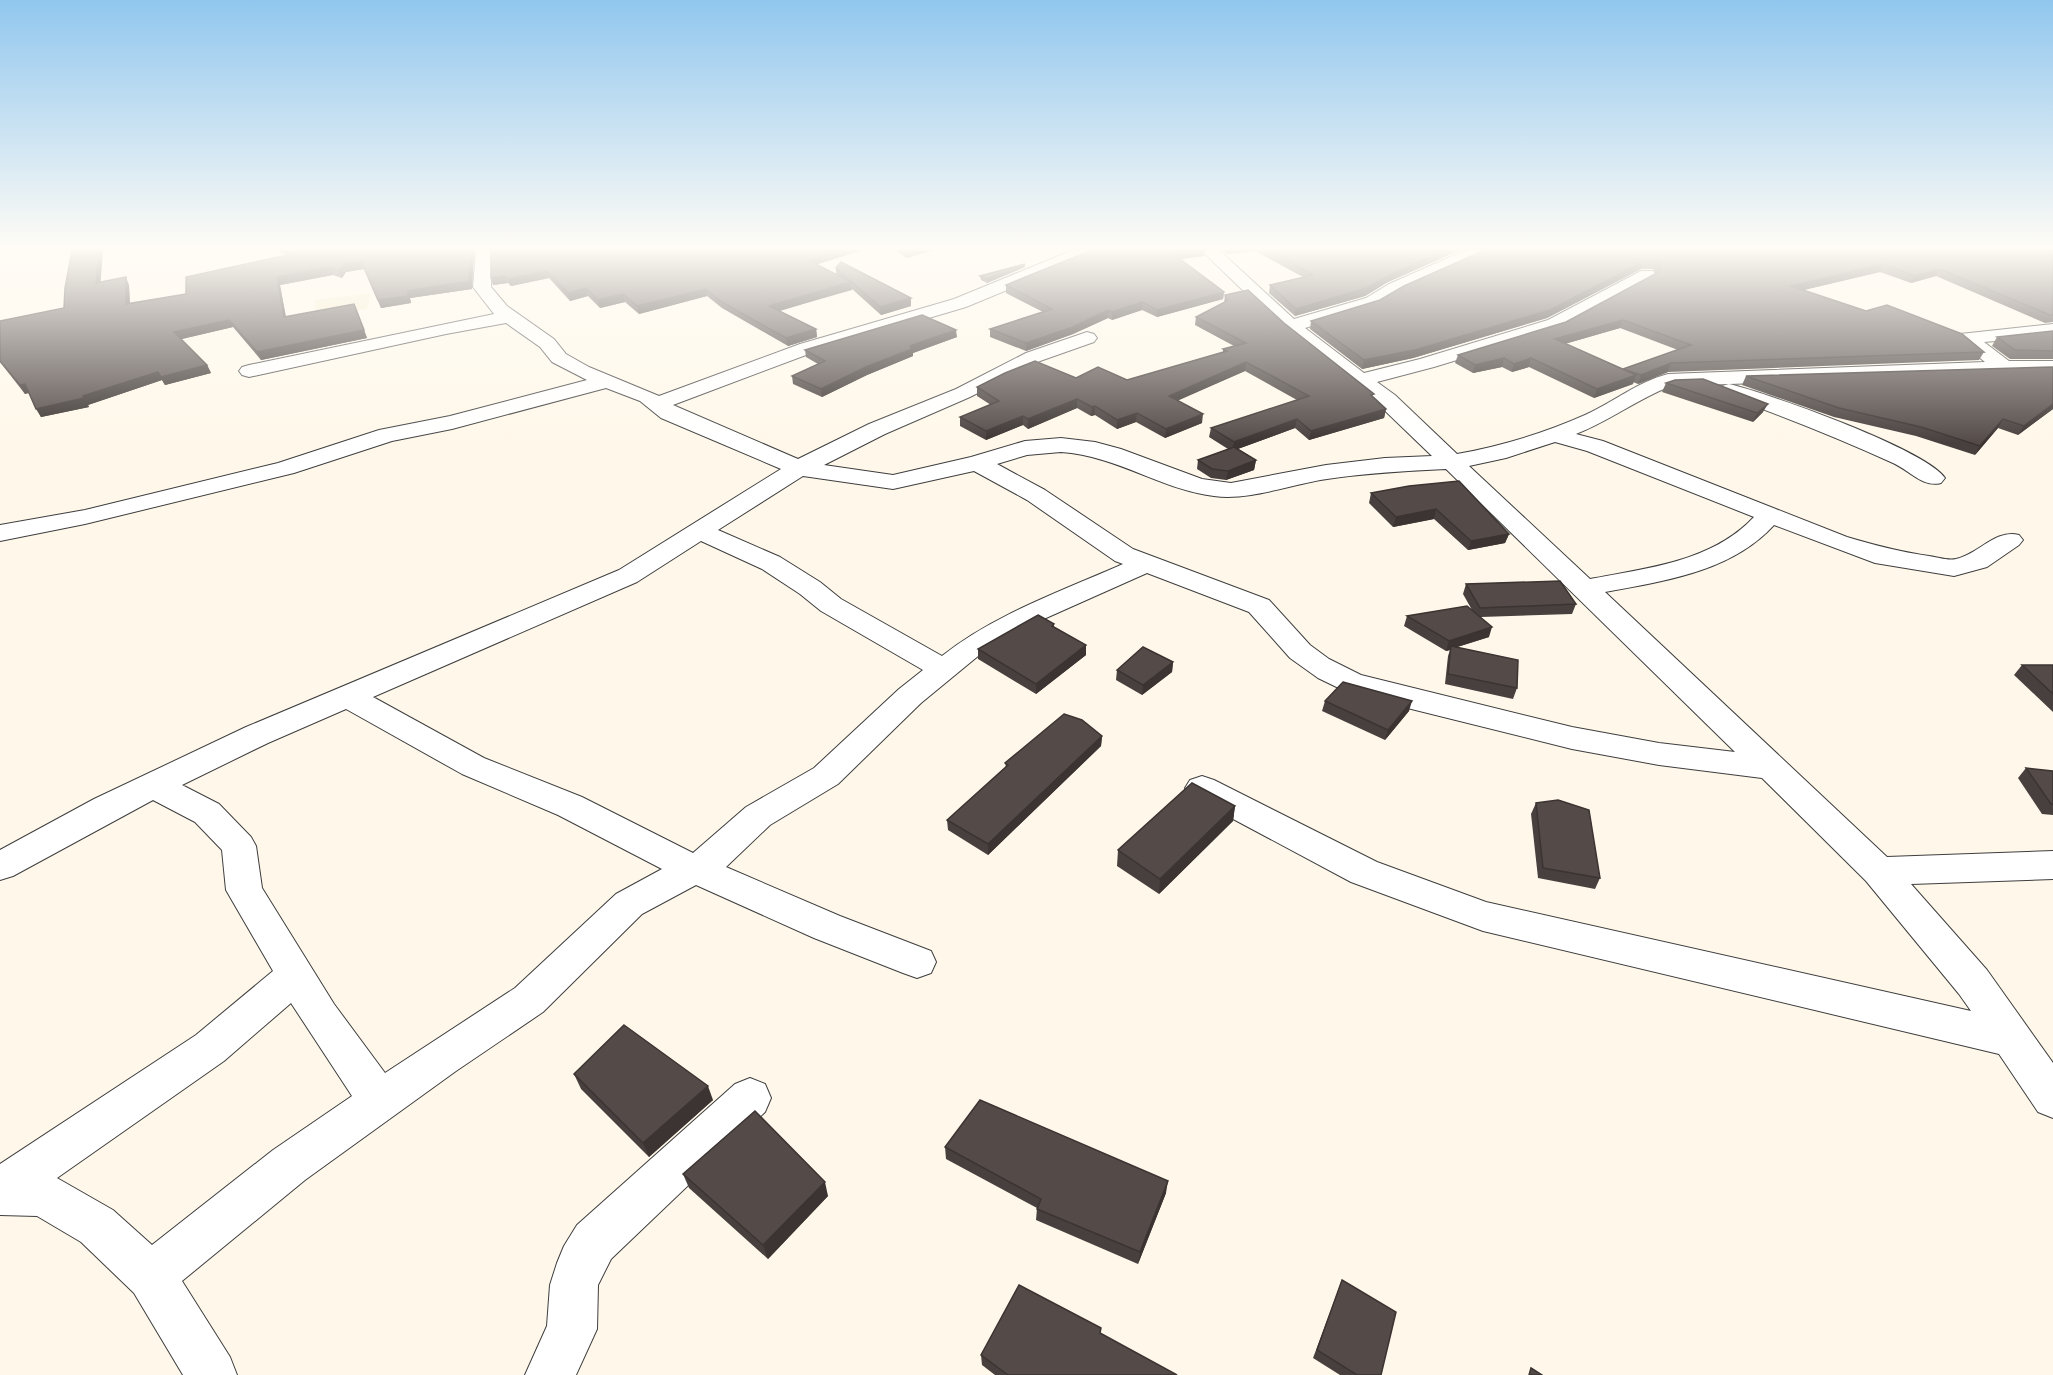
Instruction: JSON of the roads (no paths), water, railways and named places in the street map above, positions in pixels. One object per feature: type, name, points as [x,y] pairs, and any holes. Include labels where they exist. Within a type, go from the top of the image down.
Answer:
[{"type":"street","points":[[505,314],[547,343],[559,358],[647,397],[669,413],[799,468],[892,482],[977,463],[1025,448],[1061,445],[1087,447],[1113,454],[1194,484],[1213,489],[1231,490],[1326,472],[1385,465],[1452,462],[1498,453],[1554,435],[1596,418],[1644,389],[1668,380],[2053,367]]},
{"type":"street","points":[[657,404],[807,348],[922,314]]},
{"type":"street","points":[[1277,314],[1387,400],[1879,871],[1973,982],[2053,1098]]},
{"type":"street","points":[[1291,327],[1333,314]]},
{"type":"street","points":[[1360,380],[1427,363],[1556,324],[1574,314]]},
{"type":"street","points":[[249,371],[446,328],[509,317]]},
{"type":"street","points":[[2005,368],[1967,338],[2053,330]]},
{"type":"street","points":[[0,866],[106,808],[257,735],[612,584],[799,468],[877,429],[963,393],[1033,357],[1087,338]]},
{"type":"street","points":[[1695,378],[1822,423],[1915,464],[1933,478]]},
{"type":"street","points":[[0,532],[85,517],[286,468],[387,435],[452,422],[607,381]]},
{"type":"street","points":[[1554,435],[1595,446],[1769,516],[1884,557],[1954,568],[1978,561],[2010,540]]},
{"type":"street","points":[[977,463],[1036,495],[1124,555],[1259,606],[1307,659],[1332,675],[1362,687],[1572,738],[1659,754],[1773,768]]},
{"type":"street","points":[[1585,588],[1681,568],[1715,556],[1747,538],[1769,516]]},
{"type":"street","points":[[700,531],[771,563],[810,588],[831,605],[943,669]]},
{"type":"street","points":[[151,1276],[289,1165],[380,1100],[529,1000],[629,904],[709,861],[758,816],[826,776],[910,696],[973,645],[1036,612],[1145,564]]},
{"type":"street","points":[[347,696],[473,766],[570,806],[659,853],[827,927],[917,962]]},
{"type":"street","points":[[153,785],[207,813],[239,846],[244,890],[320,1016],[380,1100]]},
{"type":"street","points":[[1202,788],[1364,872],[1483,916],[2013,1039]]},
{"type":"street","points":[[1879,871],[2053,865]]},
{"type":"street","points":[[0,1191],[210,1048],[296,975]]},
{"type":"street","points":[[550,1375],[572,1329],[574,1285],[581,1263],[594,1242],[750,1098]]},
{"type":"street","points":[[0,1191],[37,1193],[51,1198],[97,1226],[151,1276],[212,1375]]}]
